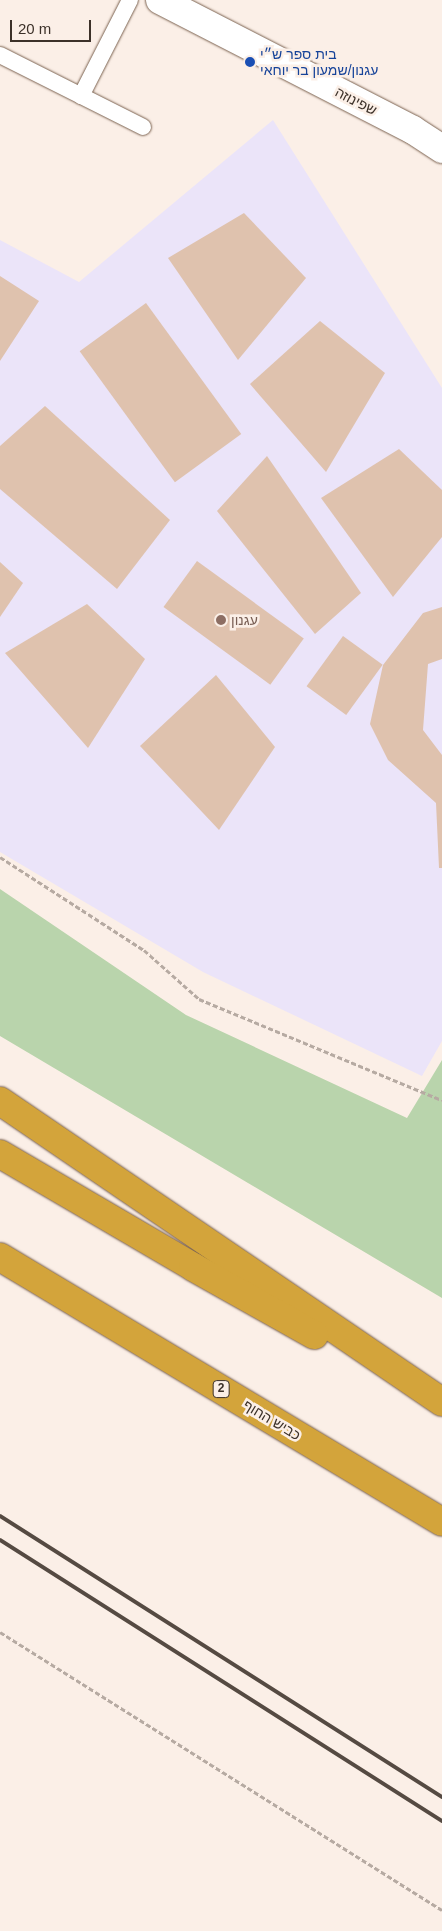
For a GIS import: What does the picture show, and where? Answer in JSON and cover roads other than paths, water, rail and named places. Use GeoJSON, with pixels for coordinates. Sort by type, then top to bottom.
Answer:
{"type":"FeatureCollection","features":[{"type":"Feature","properties":{"kind":"highway"},"geometry":{"type":"LineString","coordinates":[[0,1101],[442,1404]]}},
{"type":"Feature","properties":{"kind":"highway"},"geometry":{"type":"LineString","coordinates":[[0,1154],[202,1272],[442,1404]]}},
{"type":"Feature","properties":{"kind":"highway","name":"כביש החוף"},"geometry":{"type":"LineString","coordinates":[[0,1257],[442,1522]]}},
{"type":"Feature","properties":{"kind":"street","name":"שפינוזה"},"geometry":{"type":"LineString","coordinates":[[160,0],[413,130],[442,149]]}},
{"type":"Feature","properties":{"kind":"lane"},"geometry":{"type":"LineString","coordinates":[[81,96],[130,0]]}},
{"type":"Feature","properties":{"kind":"lane"},"geometry":{"type":"LineString","coordinates":[[0,55],[143,127]]}},
{"type":"Feature","properties":{"kind":"railway"},"geometry":{"type":"LineString","coordinates":[[0,1516],[442,1797]]}},
{"type":"Feature","properties":{"kind":"railway"},"geometry":{"type":"LineString","coordinates":[[0,1540],[442,1821]]}},
{"type":"Feature","properties":{"kind":"place","name":"בית ספר ש״י עגנון/שמעון בר יוחאי"},"geometry":{"type":"Point","coordinates":[250,62]}},
{"type":"Feature","properties":{"kind":"place","name":"עגנון"},"geometry":{"type":"Point","coordinates":[221,620]}}]}
